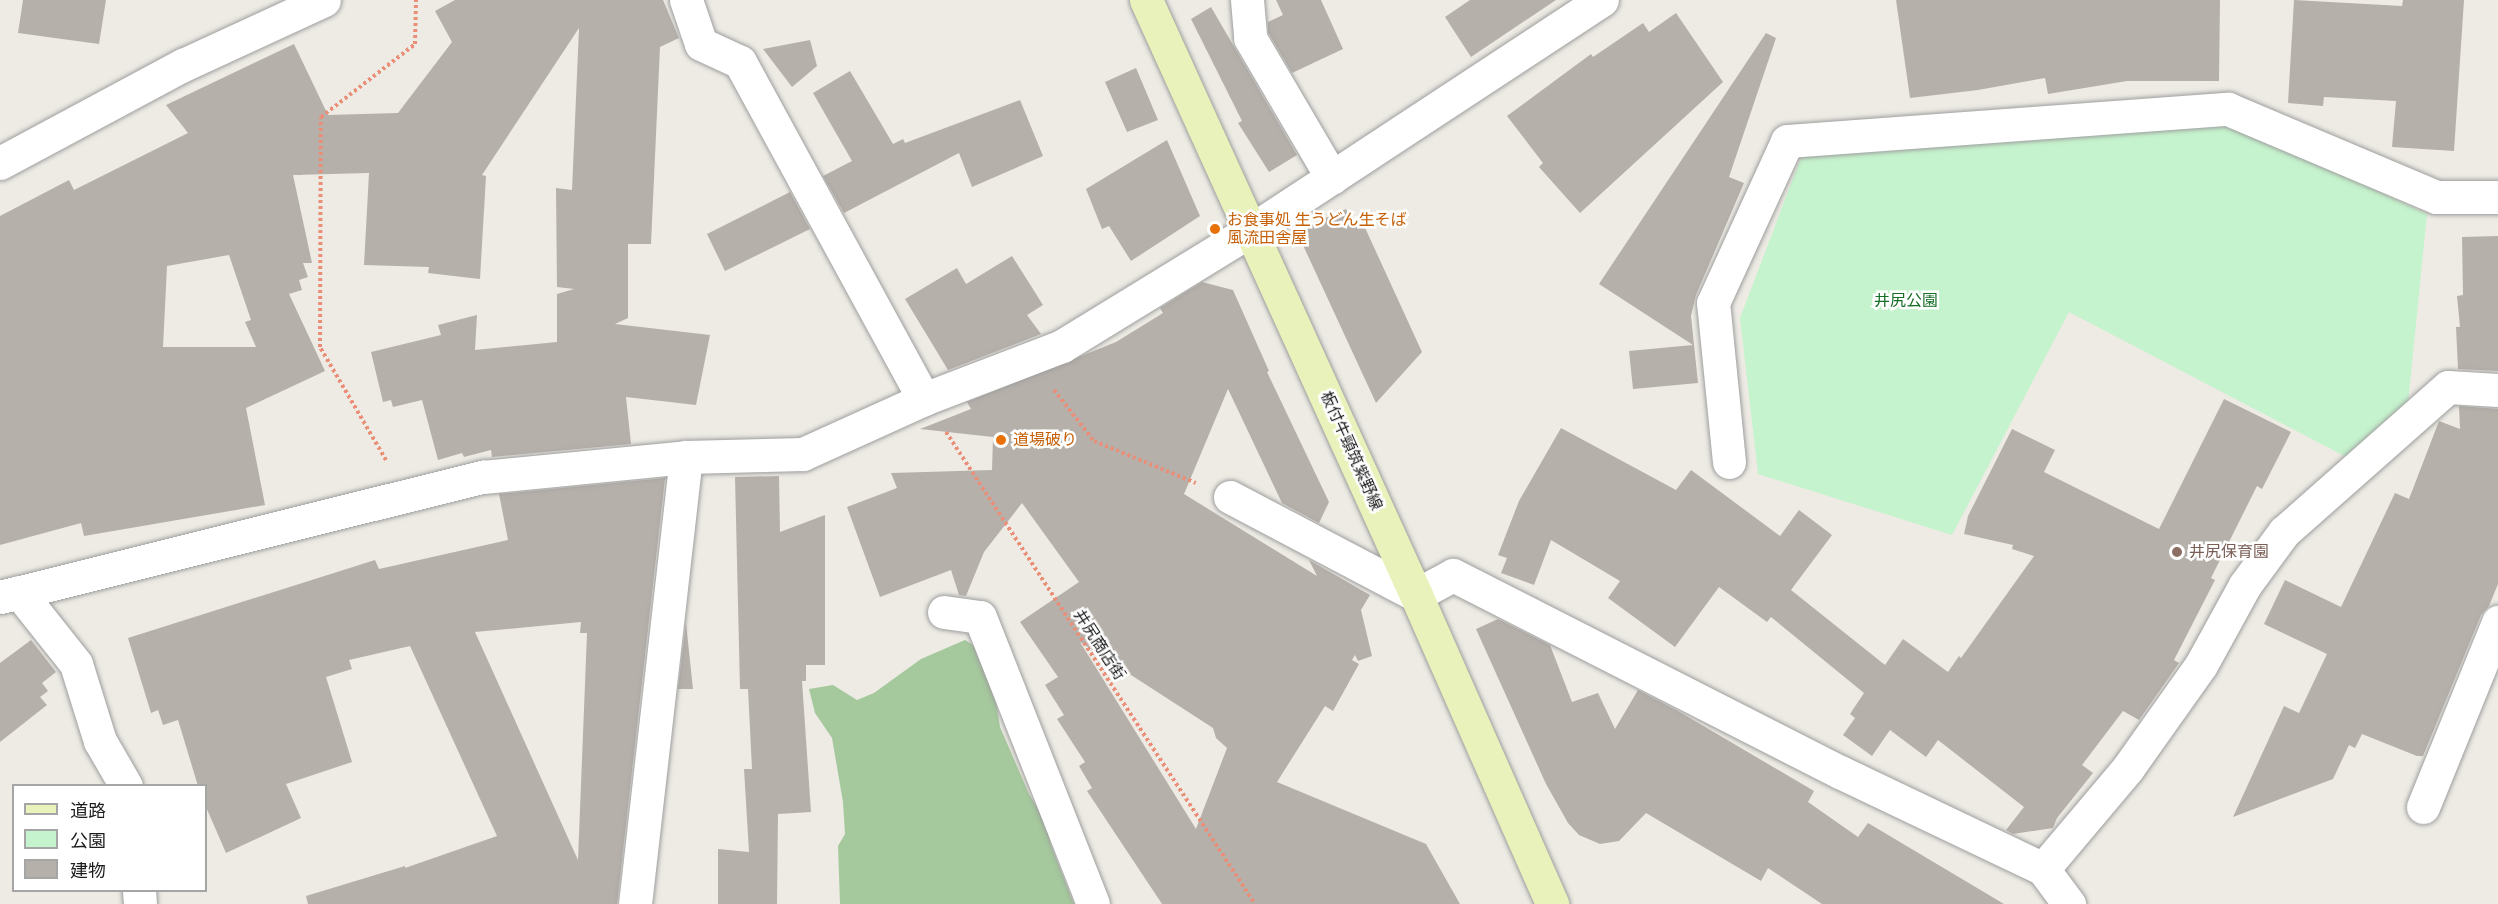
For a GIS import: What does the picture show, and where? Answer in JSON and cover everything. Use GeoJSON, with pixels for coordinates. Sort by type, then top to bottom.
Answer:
{"type":"FeatureCollection","features":[{"type":"Feature","properties":{"kind":"main road","name":"板付牛頸筑紫野線"},"geometry":{"type":"LineString","coordinates":[[1146,0],[1416,594],[1552,904]]}},
{"type":"Feature","properties":{"kind":"street"},"geometry":{"type":"LineString","coordinates":[[0,163],[183,65],[324,0]]}},
{"type":"Feature","properties":{"kind":"street"},"geometry":{"type":"LineString","coordinates":[[686,0],[701,44],[740,62],[924,399]]}},
{"type":"Feature","properties":{"kind":"street"},"geometry":{"type":"LineString","coordinates":[[1247,0],[1250,38],[1332,178]]}},
{"type":"Feature","properties":{"kind":"street"},"geometry":{"type":"LineString","coordinates":[[125,784],[100,741],[76,664],[9,594],[483,477],[686,457],[803,454],[924,399],[1062,346],[1250,231],[1602,0]]}},
{"type":"Feature","properties":{"kind":"street"},"geometry":{"type":"LineString","coordinates":[[1728,462],[1713,303],[1787,141],[2228,109],[2436,197],[2498,197]]}},
{"type":"Feature","properties":{"kind":"street"},"geometry":{"type":"LineString","coordinates":[[2043,868],[2128,768],[2194,675],[2245,585],[2284,532],[2448,387],[2498,390]]}},
{"type":"Feature","properties":{"kind":"street"},"geometry":{"type":"LineString","coordinates":[[635,904],[686,457]]}},
{"type":"Feature","properties":{"kind":"street"},"geometry":{"type":"LineString","coordinates":[[1230,497],[1416,594],[1453,575],[1840,772],[2043,868],[2068,904]]}},
{"type":"Feature","properties":{"kind":"street"},"geometry":{"type":"LineString","coordinates":[[944,612],[980,617],[1093,904]]}},
{"type":"Feature","properties":{"kind":"street"},"geometry":{"type":"LineString","coordinates":[[2423,807],[2498,622]]}},
{"type":"Feature","properties":{"kind":"path"},"geometry":{"type":"LineString","coordinates":[[407,496],[320,347],[321,117],[415,44],[416,0]]}},
{"type":"Feature","properties":{"kind":"path"},"geometry":{"type":"LineString","coordinates":[[1030,358],[1094,441],[1230,497]]}},
{"type":"Feature","properties":{"kind":"path","name":"井尻商店街"},"geometry":{"type":"LineString","coordinates":[[924,399],[1255,904]]}},
{"type":"Feature","properties":{"kind":"green space","name":"井尻公園"},"geometry":{"type":"Polygon","coordinates":[[[2237,125],[2427,214],[2407,413],[2352,460],[2069,312],[1952,535],[1758,474],[1740,318],[1802,155],[2237,125]]]}},
{"type":"Feature","properties":{"kind":"green space"},"geometry":{"type":"Polygon","coordinates":[[[965,640],[983,651],[995,694],[1000,727],[1029,794],[1046,822],[1051,845],[1074,904],[840,904],[838,846],[845,834],[843,802],[832,738],[815,713],[809,689],[833,685],[857,700],[874,693],[921,659],[965,640]]]}},
{"type":"Feature","properties":{"kind":"building"},"geometry":{"type":"Polygon","coordinates":[[[23,0],[106,0],[99,44],[18,33],[23,0]]]}},
{"type":"Feature","properties":{"kind":"building"},"geometry":{"type":"Polygon","coordinates":[[[455,0],[663,0],[679,38],[660,47],[651,244],[628,244],[628,318],[615,324],[710,335],[696,405],[626,397],[631,444],[492,457],[491,450],[464,457],[462,453],[438,460],[422,400],[393,407],[391,400],[383,402],[371,352],[441,335],[438,325],[477,315],[475,350],[557,342],[557,294],[574,289],[557,287],[556,188],[572,190],[579,28],[482,175],[486,176],[480,279],[428,273],[429,267],[364,265],[369,173],[293,175],[312,263],[303,263],[308,277],[299,280],[302,290],[289,294],[325,371],[246,408],[265,505],[84,536],[81,523],[0,545],[0,216],[69,180],[74,190],[188,133],[166,105],[294,44],[328,115],[398,113],[452,42],[435,11],[455,0]],[[229,255],[167,266],[163,347],[256,347],[245,322],[251,320],[229,255]]]}},
{"type":"Feature","properties":{"kind":"building"},"geometry":{"type":"Polygon","coordinates":[[[1276,0],[1321,0],[1343,49],[1292,73],[1268,32],[1268,22],[1283,15],[1276,0]]]}},
{"type":"Feature","properties":{"kind":"building"},"geometry":{"type":"Polygon","coordinates":[[[1470,0],[1556,0],[1471,57],[1445,17],[1470,0]]]}},
{"type":"Feature","properties":{"kind":"building"},"geometry":{"type":"Polygon","coordinates":[[[1896,0],[2220,0],[2219,81],[2127,81],[2048,94],[2045,78],[1978,90],[1910,98],[1896,0]]]}},
{"type":"Feature","properties":{"kind":"building"},"geometry":{"type":"Polygon","coordinates":[[[2294,0],[2402,6],[2403,0],[2464,0],[2454,151],[2392,147],[2396,101],[2324,97],[2323,106],[2288,103],[2294,0]]]}},
{"type":"Feature","properties":{"kind":"building"},"geometry":{"type":"Polygon","coordinates":[[[1211,7],[1297,155],[1269,172],[1238,123],[1242,121],[1191,19],[1211,7]]]}},
{"type":"Feature","properties":{"kind":"building"},"geometry":{"type":"Polygon","coordinates":[[[1676,13],[1723,82],[1580,213],[1539,167],[1543,163],[1507,116],[1591,54],[1593,57],[1643,23],[1649,32],[1676,13]]]}},
{"type":"Feature","properties":{"kind":"building"},"geometry":{"type":"Polygon","coordinates":[[[1766,33],[1776,38],[1729,177],[1744,183],[1696,295],[1691,316],[1698,383],[1633,389],[1629,351],[1693,345],[1599,284],[1766,33]]]}},
{"type":"Feature","properties":{"kind":"building"},"geometry":{"type":"Polygon","coordinates":[[[810,40],[817,66],[792,87],[763,49],[810,40]]]}},
{"type":"Feature","properties":{"kind":"building"},"geometry":{"type":"Polygon","coordinates":[[[1136,68],[1158,120],[1127,132],[1105,82],[1136,68]]]}},
{"type":"Feature","properties":{"kind":"building"},"geometry":{"type":"Polygon","coordinates":[[[850,71],[893,144],[903,139],[905,143],[1020,100],[1043,156],[972,187],[959,153],[844,213],[823,176],[852,161],[813,93],[850,71]]]}},
{"type":"Feature","properties":{"kind":"building"},"geometry":{"type":"Polygon","coordinates":[[[1167,140],[1200,216],[1131,261],[1109,226],[1102,229],[1086,189],[1167,140]]]}},
{"type":"Feature","properties":{"kind":"building"},"geometry":{"type":"Polygon","coordinates":[[[790,192],[810,229],[725,271],[707,234],[790,192]]]}},
{"type":"Feature","properties":{"kind":"building"},"geometry":{"type":"Polygon","coordinates":[[[1346,209],[1352,223],[1361,219],[1422,352],[1376,403],[1302,243],[1307,241],[1301,229],[1346,209]]]}},
{"type":"Feature","properties":{"kind":"building"},"geometry":{"type":"Polygon","coordinates":[[[2498,236],[2498,371],[2458,369],[2456,327],[2460,327],[2457,296],[2463,295],[2462,237],[2498,236]]]}},
{"type":"Feature","properties":{"kind":"building"},"geometry":{"type":"Polygon","coordinates":[[[1012,256],[1043,305],[1027,315],[1041,334],[948,370],[905,299],[957,268],[966,284],[1012,256]]]}},
{"type":"Feature","properties":{"kind":"building"},"geometry":{"type":"Polygon","coordinates":[[[1202,282],[1233,290],[1269,371],[1267,372],[1329,502],[1319,523],[1282,503],[1228,389],[1184,494],[1317,576],[1309,560],[1370,595],[1361,610],[1372,656],[1358,661],[1355,655],[1352,660],[1359,664],[1333,711],[1325,706],[1277,782],[1426,844],[1460,904],[1162,904],[1087,791],[1092,788],[1079,766],[1085,762],[1057,719],[1064,715],[1045,685],[1058,677],[1020,622],[1079,582],[1022,503],[984,552],[966,596],[959,595],[951,570],[880,597],[847,507],[897,488],[891,473],[992,470],[993,437],[920,429],[971,409],[967,402],[1116,342],[1163,313],[1160,308],[1202,282]],[[1080,642],[1196,829],[1227,748],[1216,738],[1213,728],[1080,642]]]}},
{"type":"Feature","properties":{"kind":"building"},"geometry":{"type":"Polygon","coordinates":[[[2224,399],[2291,432],[2262,489],[2257,486],[2211,578],[2215,580],[2174,660],[2179,663],[2139,720],[2123,711],[2082,765],[2093,773],[2057,818],[2053,828],[2013,834],[2006,830],[2024,807],[1938,740],[1926,757],[1890,730],[1872,756],[1843,735],[1855,718],[1850,714],[1864,693],[1771,617],[1767,622],[1719,587],[1675,647],[1608,598],[1620,581],[1551,540],[1534,585],[1501,573],[1507,558],[1498,555],[1519,501],[1561,428],[1676,490],[1691,470],[1780,536],[1799,510],[1832,535],[1791,590],[1885,665],[1903,639],[1948,672],[1959,656],[1961,658],[2034,556],[2012,549],[2013,545],[1964,534],[1968,516],[2012,429],[2055,450],[2044,472],[2159,529],[2224,399]]]}},
{"type":"Feature","properties":{"kind":"building"},"geometry":{"type":"Polygon","coordinates":[[[2459,406],[2498,409],[2498,584],[2489,606],[2481,615],[2423,756],[2417,756],[2362,734],[2355,748],[2349,745],[2333,779],[2233,817],[2284,706],[2299,713],[2327,654],[2264,624],[2285,580],[2341,607],[2395,493],[2409,499],[2439,421],[2460,429],[2459,406]]]}},
{"type":"Feature","properties":{"kind":"building"},"geometry":{"type":"Polygon","coordinates":[[[779,476],[780,532],[825,515],[825,665],[806,665],[806,681],[802,681],[811,812],[778,814],[777,904],[718,904],[718,849],[749,852],[744,769],[752,769],[748,689],[740,689],[735,477],[779,476]]]}},
{"type":"Feature","properties":{"kind":"building"},"geometry":{"type":"Polygon","coordinates":[[[665,478],[617,904],[308,904],[306,896],[405,866],[405,868],[497,836],[410,646],[349,660],[352,669],[326,677],[352,762],[286,784],[301,818],[226,853],[207,809],[207,784],[197,784],[178,720],[163,725],[158,710],[151,713],[128,638],[375,560],[379,569],[508,540],[499,494],[665,478]],[[581,622],[475,632],[578,860],[587,633],[580,633],[581,622]]]}},
{"type":"Feature","properties":{"kind":"building"},"geometry":{"type":"Polygon","coordinates":[[[1498,619],[1550,645],[1572,702],[1598,693],[1615,729],[1638,690],[1814,791],[1808,802],[1858,837],[1868,823],[2004,904],[1822,904],[1768,868],[1761,881],[1646,813],[1619,841],[1600,844],[1579,835],[1568,823],[1546,784],[1476,629],[1498,619]]]}},
{"type":"Feature","properties":{"kind":"building"},"geometry":{"type":"Polygon","coordinates":[[[686,623],[693,689],[678,689],[686,623]]]}},
{"type":"Feature","properties":{"kind":"building"},"geometry":{"type":"Polygon","coordinates":[[[31,640],[56,672],[42,683],[48,691],[40,697],[47,705],[0,742],[0,663],[31,640]]]}},
{"type":"Feature","properties":{"kind":"place","name":"お食事処 生うどん生そば 風流田舎屋"},"geometry":{"type":"Point","coordinates":[1215,229]}},
{"type":"Feature","properties":{"kind":"place","name":"道場破り"},"geometry":{"type":"Point","coordinates":[1001,440]}},
{"type":"Feature","properties":{"kind":"place","name":"井尻保育園"},"geometry":{"type":"Point","coordinates":[2177,552]}}]}
